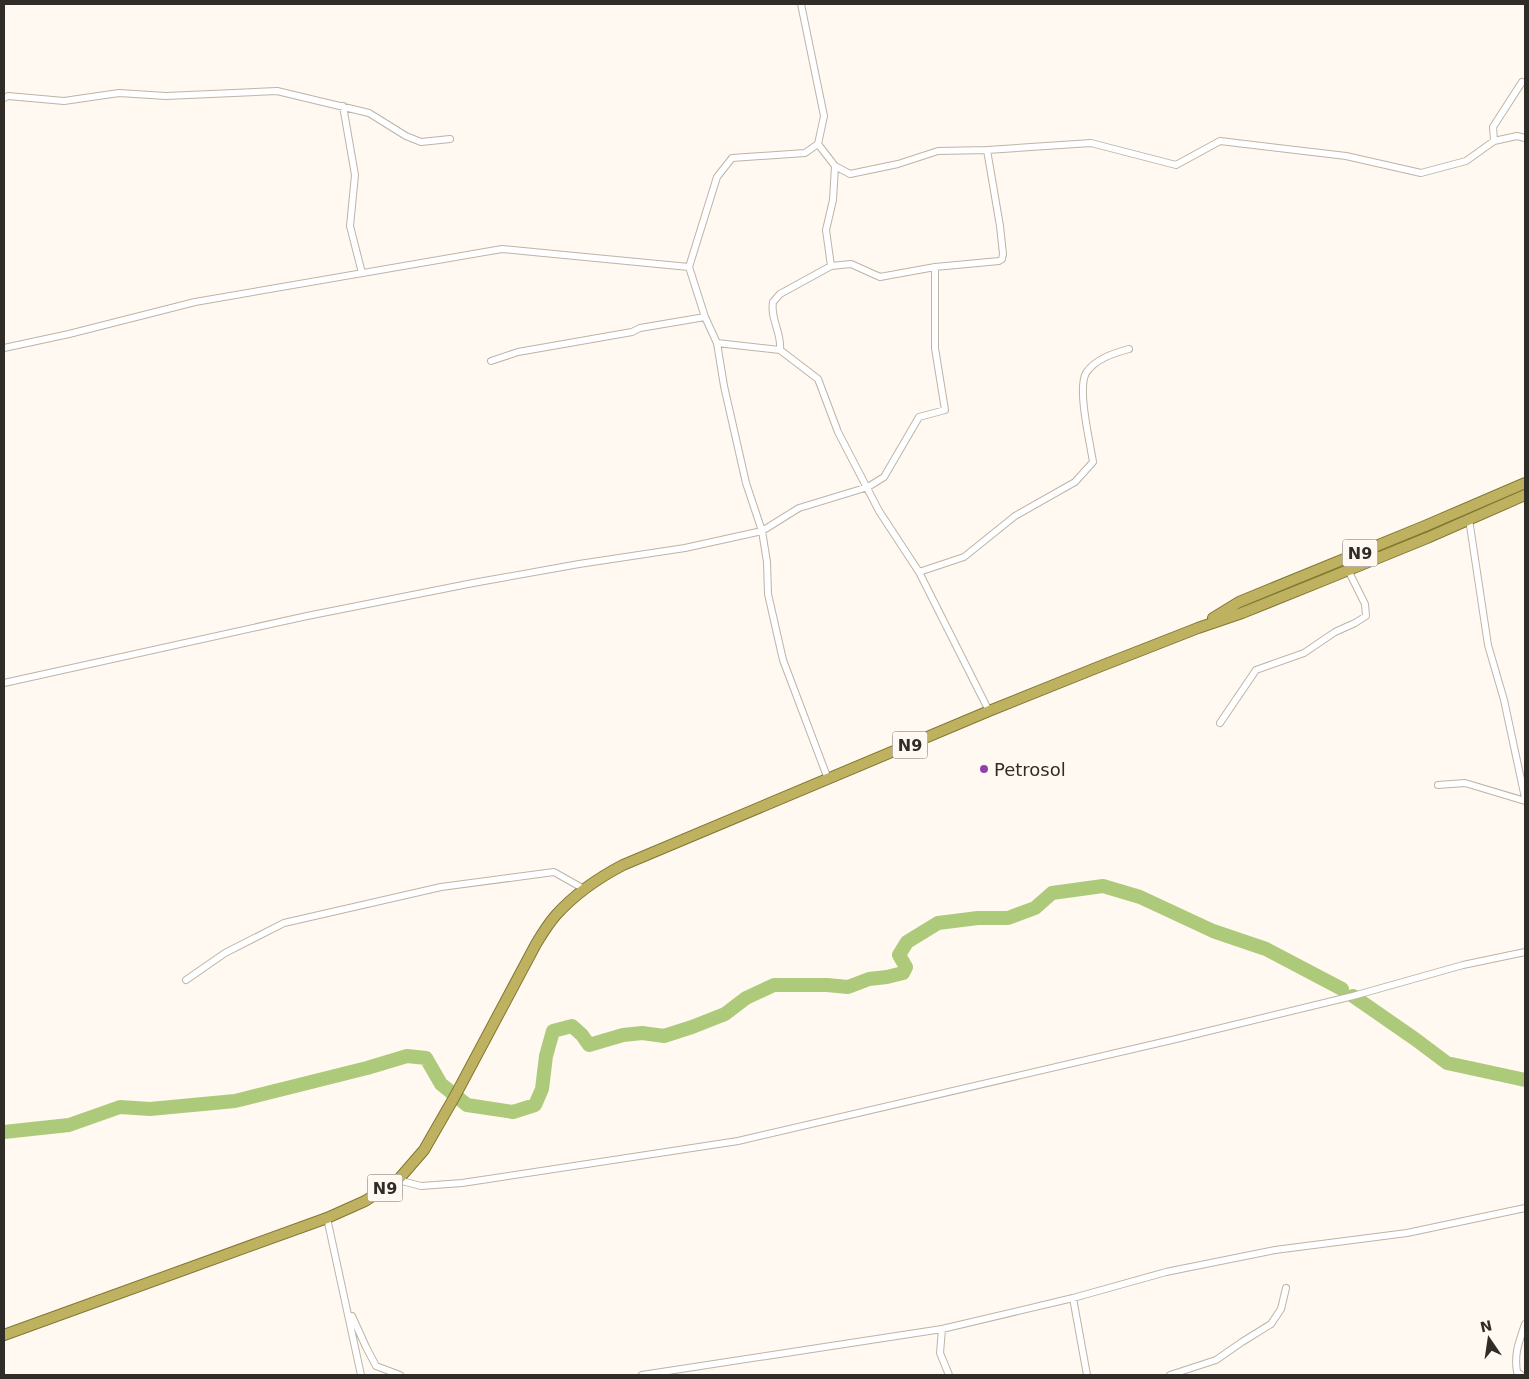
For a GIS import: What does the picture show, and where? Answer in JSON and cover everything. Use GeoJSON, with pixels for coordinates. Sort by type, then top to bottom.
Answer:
{"type":"FeatureCollection","features":[{"type":"Feature","properties":{"kind":"highway","name":"N9"},"geometry":{"type":"LineString","coordinates":[[1198,628],[1239,602],[1416,530],[1525,483]]}},
{"type":"Feature","properties":{"kind":"highway","name":"N9"},"geometry":{"type":"LineString","coordinates":[[4,1335],[327,1218],[365,1201],[398,1180],[424,1150],[441,1121],[536,944],[554,917],[594,881],[624,865],[989,711],[1198,628],[1242,613],[1525,494]]}},
{"type":"Feature","properties":{"kind":"street"},"geometry":{"type":"LineString","coordinates":[[801,4],[824,116],[818,144],[805,153],[732,158],[717,177],[689,267],[705,317],[717,343],[724,386],[746,483],[762,531],[768,562],[768,594],[783,660],[828,779]]}},
{"type":"Feature","properties":{"kind":"street"},"geometry":{"type":"LineString","coordinates":[[1494,141],[1492,127],[1522,82]]}},
{"type":"Feature","properties":{"kind":"street"},"geometry":{"type":"LineString","coordinates":[[4,98],[8,96],[64,101],[119,93],[166,96],[277,92],[369,113],[406,136],[420,142],[450,139]]}},
{"type":"Feature","properties":{"kind":"street"},"geometry":{"type":"LineString","coordinates":[[343,106],[355,175],[350,226],[362,273]]}},
{"type":"Feature","properties":{"kind":"street"},"geometry":{"type":"LineString","coordinates":[[818,144],[835,166],[850,174],[898,164],[938,152],[1091,143],[1176,165],[1220,141],[1346,156],[1420,173],[1466,160],[1494,141],[1517,136],[1525,138]]}},
{"type":"Feature","properties":{"kind":"street"},"geometry":{"type":"LineString","coordinates":[[780,350],[781,341],[773,318],[773,302],[780,294],[831,266],[851,264],[880,277],[935,267],[999,261],[1002,259],[1000,226],[987,150]]}},
{"type":"Feature","properties":{"kind":"street"},"geometry":{"type":"LineString","coordinates":[[831,266],[826,230],[833,200],[835,166]]}},
{"type":"Feature","properties":{"kind":"street"},"geometry":{"type":"LineString","coordinates":[[4,348],[69,334],[195,302],[502,249],[689,267]]}},
{"type":"Feature","properties":{"kind":"street"},"geometry":{"type":"LineString","coordinates":[[4,683],[317,614],[482,581],[685,548],[762,531],[799,508],[868,487],[884,477],[919,417],[945,410],[935,348],[935,267]]}},
{"type":"Feature","properties":{"kind":"street"},"geometry":{"type":"LineString","coordinates":[[491,361],[518,352],[705,317]]}},
{"type":"Feature","properties":{"kind":"street"},"geometry":{"type":"LineString","coordinates":[[717,343],[780,350],[818,378],[838,432],[879,510],[919,572],[989,711]]}},
{"type":"Feature","properties":{"kind":"street"},"geometry":{"type":"LineString","coordinates":[[919,572],[964,558],[1015,516],[1075,482],[1093,462],[1082,392],[1086,374],[1096,363],[1114,353],[1130,349]]}},
{"type":"Feature","properties":{"kind":"street"},"geometry":{"type":"LineString","coordinates":[[1438,785],[1464,783],[1525,800],[1504,700],[1488,646],[1469,519]]}},
{"type":"Feature","properties":{"kind":"street"},"geometry":{"type":"LineString","coordinates":[[1220,722],[1256,670],[1304,653],[1336,632],[1366,616],[1365,604],[1348,570]]}},
{"type":"Feature","properties":{"kind":"street"},"geometry":{"type":"LineString","coordinates":[[186,980],[225,953],[284,924],[432,889],[554,872],[584,889]]}},
{"type":"Feature","properties":{"kind":"street"},"geometry":{"type":"LineString","coordinates":[[398,1180],[421,1186],[462,1183],[738,1141],[1176,1040],[1353,996],[1463,965],[1525,952]]}},
{"type":"Feature","properties":{"kind":"street"},"geometry":{"type":"LineString","coordinates":[[642,1375],[942,1329],[1073,1298],[1166,1272],[1274,1250],[1407,1233],[1525,1208]]}},
{"type":"Feature","properties":{"kind":"street"},"geometry":{"type":"LineString","coordinates":[[327,1218],[347,1303],[361,1375]]}},
{"type":"Feature","properties":{"kind":"street"},"geometry":{"type":"LineString","coordinates":[[1170,1375],[1216,1360],[1271,1324],[1281,1309],[1286,1288]]}},
{"type":"Feature","properties":{"kind":"street"},"geometry":{"type":"LineString","coordinates":[[1073,1298],[1087,1375]]}},
{"type":"Feature","properties":{"kind":"street"},"geometry":{"type":"LineString","coordinates":[[347,1303],[376,1366],[400,1375]]}},
{"type":"Feature","properties":{"kind":"street"},"geometry":{"type":"LineString","coordinates":[[1521,1375],[1517,1372],[1516,1349],[1525,1324]]}},
{"type":"Feature","properties":{"kind":"street"},"geometry":{"type":"LineString","coordinates":[[942,1329],[940,1353],[949,1375]]}},
{"type":"Feature","properties":{"kind":"waterway"},"geometry":{"type":"LineString","coordinates":[[4,1132],[69,1125],[120,1107],[150,1109],[235,1101],[407,1056],[426,1058],[441,1084],[467,1105],[513,1112],[535,1105],[542,1089],[546,1056],[553,1031],[572,1026],[589,1045],[623,1035],[642,1033],[664,1036],[725,1014],[746,998],[774,985],[848,987],[869,979],[903,973],[906,967],[899,955],[907,942],[938,923],[978,918],[1008,918],[1035,908],[1052,893],[1103,886],[1140,897],[1213,931],[1266,949],[1342,989]]}},
{"type":"Feature","properties":{"kind":"waterway"},"geometry":{"type":"LineString","coordinates":[[1353,996],[1447,1063],[1525,1080]]}},
{"type":"Feature","properties":{"kind":"place","name":"Petrosol"},"geometry":{"type":"Point","coordinates":[984,769]}}]}
